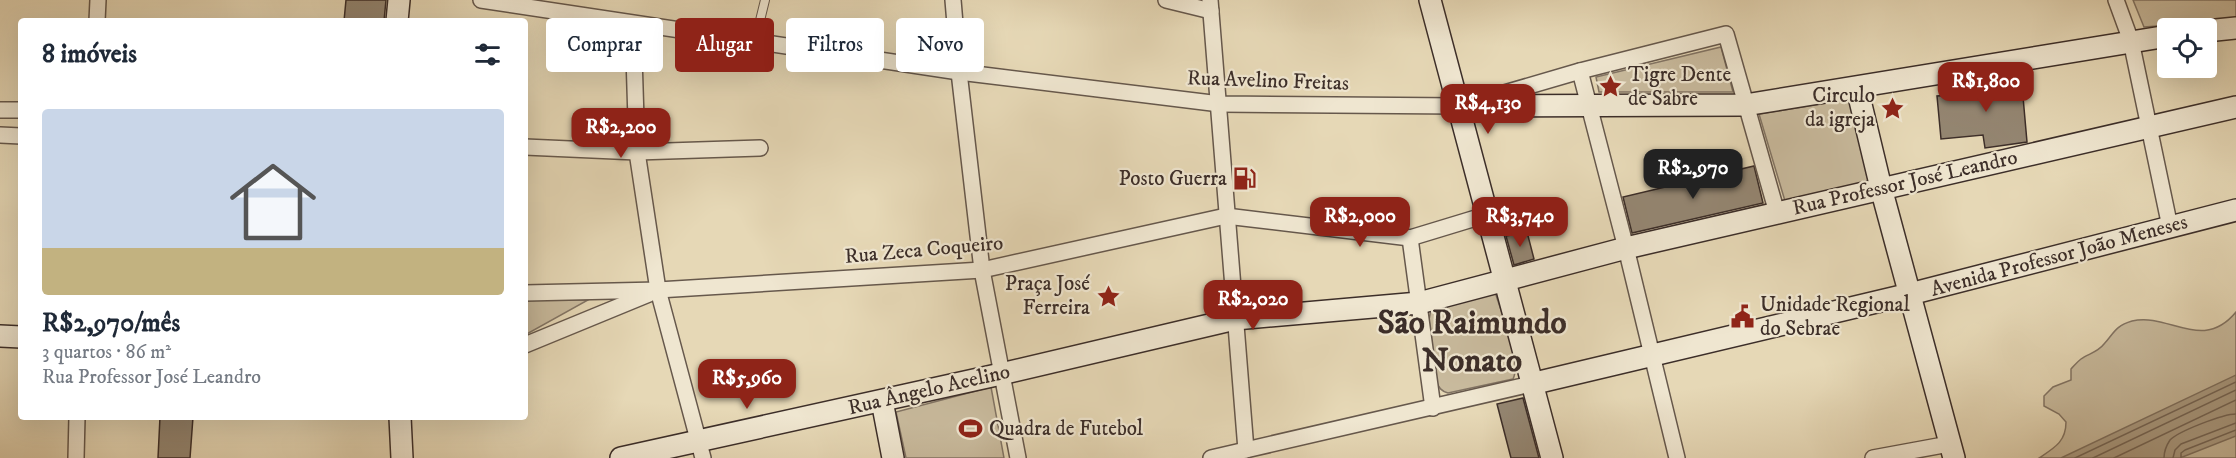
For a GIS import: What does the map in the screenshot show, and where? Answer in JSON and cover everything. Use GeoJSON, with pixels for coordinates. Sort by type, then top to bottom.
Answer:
{"type":"FeatureCollection","features":[{"type":"Feature","properties":{"kind":"main road"},"geometry":{"type":"LineString","coordinates":[[397,18],[399,0]]}},
{"type":"Feature","properties":{"kind":"main road"},"geometry":{"type":"LineString","coordinates":[[1430,0],[1489,214],[1504,281],[1552,458]]}},
{"type":"Feature","properties":{"kind":"main road"},"geometry":{"type":"LineString","coordinates":[[2217,30],[2236,27]]}},
{"type":"Feature","properties":{"kind":"main road"},"geometry":{"type":"LineString","coordinates":[[1460,106],[1745,105],[2157,37]]}},
{"type":"Feature","properties":{"kind":"main road"},"geometry":{"type":"LineString","coordinates":[[1857,88],[1881,188],[1952,451]]}},
{"type":"Feature","properties":{"kind":"main road","name":"Rua Professor José Leandro"},"geometry":{"type":"LineString","coordinates":[[1419,303],[1626,248],[2236,107]]}},
{"type":"Feature","properties":{"kind":"main road","name":"Avenida Professor João Meneses"},"geometry":{"type":"LineString","coordinates":[[1531,384],[1910,294],[2236,210]]}},
{"type":"Feature","properties":{"kind":"main road","name":"Rua Ângelo Acelino"},"geometry":{"type":"LineString","coordinates":[[621,458],[701,449],[882,401],[1235,319],[1419,303]]}},
{"type":"Feature","properties":{"kind":"main road"},"geometry":{"type":"LineString","coordinates":[[0,336],[18,337]]}},
{"type":"Feature","properties":{"kind":"main road"},"geometry":{"type":"LineString","coordinates":[[882,401],[893,458]]}},
{"type":"Feature","properties":{"kind":"main road"},"geometry":{"type":"LineString","coordinates":[[400,420],[402,458]]}},
{"type":"Feature","properties":{"kind":"street"},"geometry":{"type":"LineString","coordinates":[[97,18],[98,0]]}},
{"type":"Feature","properties":{"kind":"street","name":"Rua Avelino Freitas"},"geometry":{"type":"LineString","coordinates":[[481,0],[595,18]]}},
{"type":"Feature","properties":{"kind":"street"},"geometry":{"type":"LineString","coordinates":[[953,0],[954,18]]}},
{"type":"Feature","properties":{"kind":"street"},"geometry":{"type":"LineString","coordinates":[[1166,0],[1211,5],[1246,450]]}},
{"type":"Feature","properties":{"kind":"street"},"geometry":{"type":"LineString","coordinates":[[2116,0],[2131,41],[2170,227]]}},
{"type":"Feature","properties":{"kind":"street","name":"Rua Avelino Freitas"},"geometry":{"type":"LineString","coordinates":[[959,72],[1220,104],[1460,106],[1580,71],[1726,34],[1745,105]]}},
{"type":"Feature","properties":{"kind":"street","name":"Rua Avelino Freitas"},"geometry":{"type":"LineString","coordinates":[[774,44],[896,62]]}},
{"type":"Feature","properties":{"kind":"street"},"geometry":{"type":"LineString","coordinates":[[1580,71],[1677,458]]}},
{"type":"Feature","properties":{"kind":"street"},"geometry":{"type":"LineString","coordinates":[[634,72],[637,152],[658,290],[701,449]]}},
{"type":"Feature","properties":{"kind":"street"},"geometry":{"type":"LineString","coordinates":[[959,72],[981,270],[1018,458]]}},
{"type":"Feature","properties":{"kind":"street"},"geometry":{"type":"LineString","coordinates":[[1745,105],[1777,213]]}},
{"type":"Feature","properties":{"kind":"street"},"geometry":{"type":"LineString","coordinates":[[0,110],[18,110]]}},
{"type":"Feature","properties":{"kind":"street"},"geometry":{"type":"LineString","coordinates":[[0,135],[18,136]]}},
{"type":"Feature","properties":{"kind":"street"},"geometry":{"type":"LineString","coordinates":[[528,147],[637,152],[760,148]]}},
{"type":"Feature","properties":{"kind":"street"},"geometry":{"type":"LineString","coordinates":[[1433,408],[1410,238],[1489,214]]}},
{"type":"Feature","properties":{"kind":"street","name":"Rua Zeca Coqueiro"},"geometry":{"type":"LineString","coordinates":[[528,293],[658,290],[981,270],[1226,216],[1410,238]]}},
{"type":"Feature","properties":{"kind":"street"},"geometry":{"type":"LineString","coordinates":[[528,344],[658,290]]}},
{"type":"Feature","properties":{"kind":"street"},"geometry":{"type":"LineString","coordinates":[[1211,458],[1531,384]]}},
{"type":"Feature","properties":{"kind":"street"},"geometry":{"type":"LineString","coordinates":[[76,458],[77,420]]}},
{"type":"Feature","properties":{"kind":"street"},"geometry":{"type":"LineString","coordinates":[[1873,458],[1952,451]]}},
{"type":"Feature","properties":{"kind":"lane"},"geometry":{"type":"LineString","coordinates":[[761,18],[765,0]]}},
{"type":"Feature","properties":{"kind":"shaded area"},"geometry":{"type":"Polygon","coordinates":[[[2133,0],[2236,0],[2236,20],[2217,21],[2217,18],[2157,18],[2157,26],[2144,27],[2133,0]]]}},
{"type":"Feature","properties":{"kind":"shaded area"},"geometry":{"type":"Polygon","coordinates":[[[1721,47],[1733,92],[1599,92],[1596,77],[1721,47]]]}},
{"type":"Feature","properties":{"kind":"shaded area"},"geometry":{"type":"Polygon","coordinates":[[[1850,99],[1869,181],[1785,201],[1759,114],[1850,99]]]}},
{"type":"Feature","properties":{"kind":"shaded area"},"geometry":{"type":"Polygon","coordinates":[[[1494,293],[1513,350],[1515,371],[1513,379],[1448,393],[1439,387],[1436,381],[1429,320],[1431,309],[1494,293]]]}},
{"type":"Feature","properties":{"kind":"shaded area"},"geometry":{"type":"Polygon","coordinates":[[[528,299],[588,300],[528,333],[528,299]]]}},
{"type":"Feature","properties":{"kind":"shaded area"},"geometry":{"type":"Polygon","coordinates":[[[2236,312],[2236,458],[2039,458],[2061,440],[2066,422],[2059,414],[2044,406],[2044,396],[2053,387],[2071,380],[2071,369],[2081,359],[2102,347],[2118,328],[2132,321],[2146,320],[2198,330],[2211,329],[2223,324],[2236,312]]]}},
{"type":"Feature","properties":{"kind":"shaded area"},"geometry":{"type":"Polygon","coordinates":[[[991,387],[1004,458],[906,458],[896,412],[991,387]]]}},
{"type":"Feature","properties":{"kind":"water"},"geometry":{"type":"Polygon","coordinates":[[[2236,375],[2236,436],[2180,458],[2061,458],[2236,375]]]}},
{"type":"Feature","properties":{"kind":"building"},"geometry":{"type":"Polygon","coordinates":[[[346,0],[386,0],[384,18],[344,18],[346,0]]]}},
{"type":"Feature","properties":{"kind":"building"},"geometry":{"type":"Polygon","coordinates":[[[2021,74],[2027,142],[1985,148],[1983,135],[1941,139],[1937,96],[1979,93],[1977,80],[2021,74]]]}},
{"type":"Feature","properties":{"kind":"building"},"geometry":{"type":"Polygon","coordinates":[[[1754,166],[1763,203],[1632,233],[1623,197],[1754,166]]]}},
{"type":"Feature","properties":{"kind":"building"},"geometry":{"type":"Polygon","coordinates":[[[1527,232],[1534,259],[1514,265],[1506,236],[1527,232]]]}},
{"type":"Feature","properties":{"kind":"building"},"geometry":{"type":"Polygon","coordinates":[[[1523,398],[1539,458],[1511,458],[1497,404],[1523,398]]]}},
{"type":"Feature","properties":{"kind":"building"},"geometry":{"type":"Polygon","coordinates":[[[160,420],[193,420],[190,458],[158,458],[160,420]]]}},
{"type":"Feature","properties":{"kind":"place","name":"Tigre Dente de Sabre"},"geometry":{"type":"Point","coordinates":[1610,87]}},
{"type":"Feature","properties":{"kind":"place","name":"Circulo da igreja"},"geometry":{"type":"Point","coordinates":[1893,108]}},
{"type":"Feature","properties":{"kind":"place","name":"Posto Guerra"},"geometry":{"type":"Point","coordinates":[1245,179]}},
{"type":"Feature","properties":{"kind":"place","name":"Praça José Ferreira"},"geometry":{"type":"Point","coordinates":[1108,296]}},
{"type":"Feature","properties":{"kind":"place","name":"Unidade Regional do Sebrae"},"geometry":{"type":"Point","coordinates":[1742,317]}},
{"type":"Feature","properties":{"kind":"place","name":"Quadra de Futebol"},"geometry":{"type":"Point","coordinates":[971,429]}},
{"type":"Feature","properties":{"kind":"district","name":"São Raimundo Nonato"},"geometry":{"type":"Point","coordinates":[1472,342]}}]}
